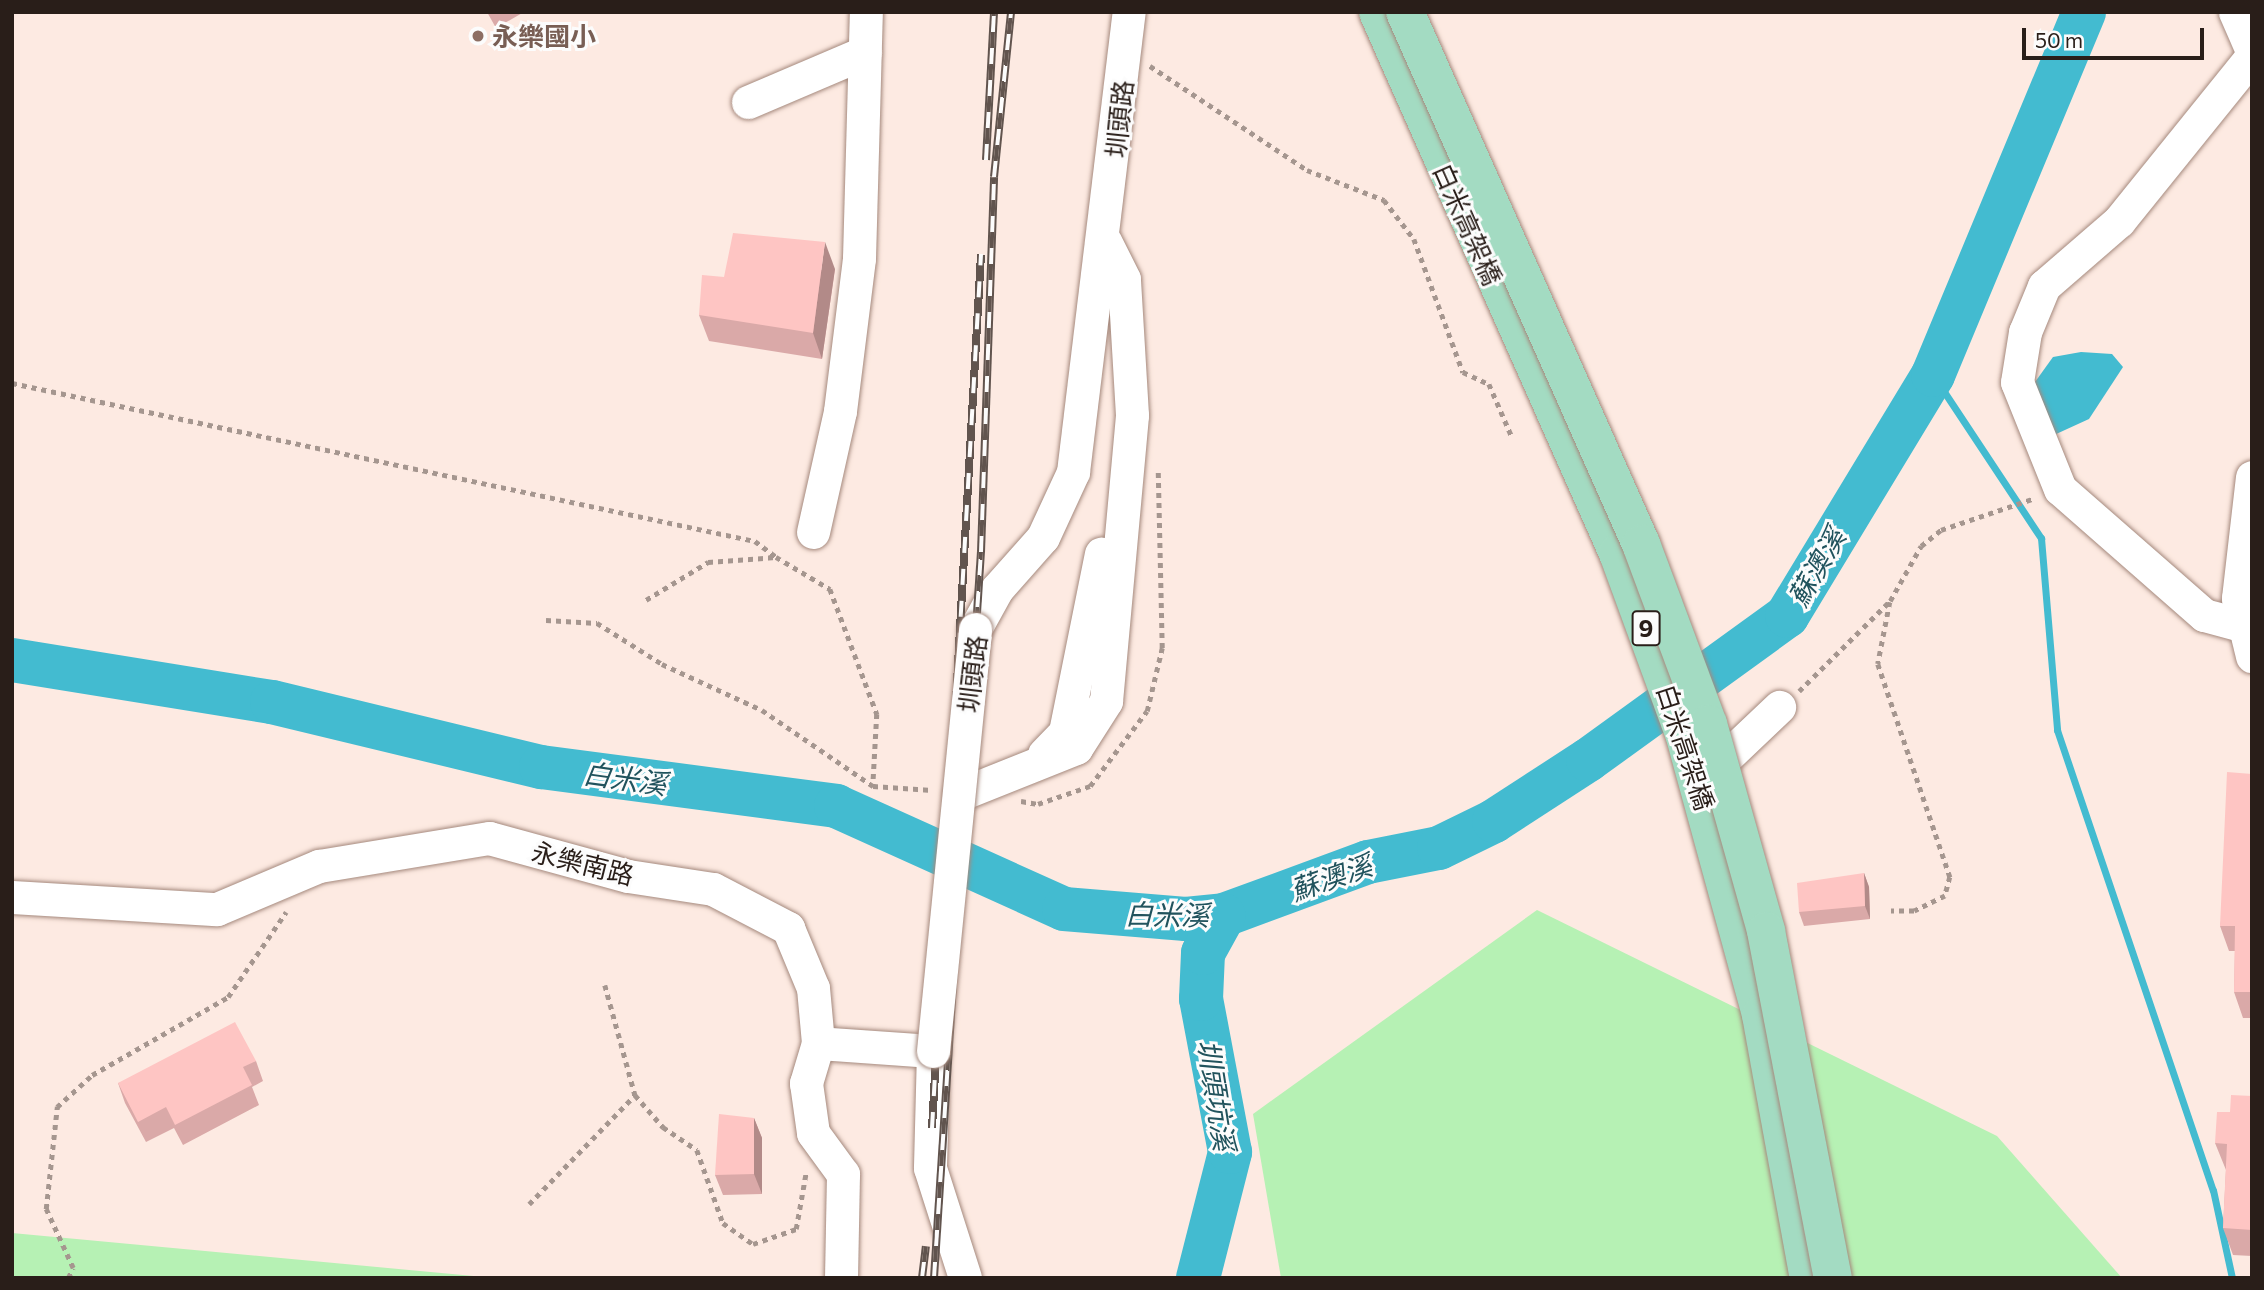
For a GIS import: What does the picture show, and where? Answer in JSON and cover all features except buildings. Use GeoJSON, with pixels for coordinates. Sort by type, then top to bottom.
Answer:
{"type":"FeatureCollection","features":[{"type":"Feature","properties":{"kind":"main road","name":"白米高架橋"},"geometry":{"type":"LineString","coordinates":[[1378,12],[1618,553],[1707,768],[1761,1015],[1809,1278]]}},
{"type":"Feature","properties":{"kind":"main road","name":"白米高架橋"},"geometry":{"type":"LineString","coordinates":[[1405,12],[1641,544],[1707,768],[1778,984],[1833,1278]]}},
{"type":"Feature","properties":{"kind":"street"},"geometry":{"type":"LineString","coordinates":[[813,532],[840,411],[859,258],[866,12]]}},
{"type":"Feature","properties":{"kind":"street","name":"圳頭路"},"geometry":{"type":"LineString","coordinates":[[965,1278],[930,1168],[933,1051],[975,629],[997,589],[1043,537],[1073,472],[1105,241],[1129,12]]}},
{"type":"Feature","properties":{"kind":"street"},"geometry":{"type":"LineString","coordinates":[[2235,12],[2252,53],[2119,221],[2044,286],[2025,332],[2017,382],[2060,488],[2204,615],[2248,640]]}},
{"type":"Feature","properties":{"kind":"street"},"geometry":{"type":"LineString","coordinates":[[748,102],[865,52]]}},
{"type":"Feature","properties":{"kind":"street"},"geometry":{"type":"LineString","coordinates":[[961,794],[1031,767],[1065,732],[1132,415],[1124,279],[1105,241]]}},
{"type":"Feature","properties":{"kind":"street"},"geometry":{"type":"LineString","coordinates":[[2248,640],[2238,598],[2252,477]]}},
{"type":"Feature","properties":{"kind":"street"},"geometry":{"type":"LineString","coordinates":[[1707,768],[1779,707]]}},
{"type":"Feature","properties":{"kind":"street","name":"永樂南路"},"geometry":{"type":"LineString","coordinates":[[12,897],[218,909],[318,866],[489,838],[628,876],[713,889],[789,928],[813,988],[818,1043],[806,1083],[813,1133],[843,1174],[841,1278]]}},
{"type":"Feature","properties":{"kind":"street"},"geometry":{"type":"LineString","coordinates":[[818,1043],[933,1051]]}},
{"type":"Feature","properties":{"kind":"path"},"geometry":{"type":"LineString","coordinates":[[1126,50],[1307,170],[1384,200],[1414,239],[1463,372],[1489,384],[1512,437]]}},
{"type":"Feature","properties":{"kind":"path"},"geometry":{"type":"LineString","coordinates":[[12,383],[755,541],[776,557],[830,589],[877,715],[873,786]]}},
{"type":"Feature","properties":{"kind":"path"},"geometry":{"type":"LineString","coordinates":[[1779,707],[1836,661],[1890,601],[1921,546],[1941,530],[2033,499]]}},
{"type":"Feature","properties":{"kind":"path"},"geometry":{"type":"LineString","coordinates":[[646,600],[708,562],[776,557]]}},
{"type":"Feature","properties":{"kind":"path"},"geometry":{"type":"LineString","coordinates":[[1890,601],[1878,664],[1950,877],[1945,896],[1914,911],[1891,911]]}},
{"type":"Feature","properties":{"kind":"path"},"geometry":{"type":"LineString","coordinates":[[68,1278],[73,1268],[46,1209],[57,1107],[92,1075],[228,998],[290,909]]}},
{"type":"Feature","properties":{"kind":"path"},"geometry":{"type":"LineString","coordinates":[[605,985],[635,1095],[663,1127],[697,1150],[723,1223],[753,1244],[796,1229],[813,1133]]}},
{"type":"Feature","properties":{"kind":"path"},"geometry":{"type":"LineString","coordinates":[[529,1204],[635,1095]]}},
{"type":"Feature","properties":{"kind":"green space"},"geometry":{"type":"Polygon","coordinates":[[[1537,910],[1997,1136],[2122,1278],[1281,1278],[1253,1114],[1537,910]]]}},
{"type":"Feature","properties":{"kind":"green space"},"geometry":{"type":"Polygon","coordinates":[[[12,1233],[495,1278],[12,1278],[12,1233]]]}},
{"type":"Feature","properties":{"kind":"water"},"geometry":{"type":"Polygon","coordinates":[[[2081,352],[2112,354],[2123,367],[2089,419],[2054,435],[2035,382],[2053,357],[2081,352]]]}},
{"type":"Feature","properties":{"kind":"waterway","name":"蘇澳溪"},"geometry":{"type":"LineString","coordinates":[[12,660],[272,702],[541,767],[836,806],[1064,909],[1186,919],[1224,915],[1368,862],[1439,848],[1494,821],[1588,760],[1787,616],[1933,375],[2084,12]]}},
{"type":"Feature","properties":{"kind":"waterway"},"geometry":{"type":"LineString","coordinates":[[1933,375],[2041,538],[2057,730],[2213,1190],[2232,1278]]}},
{"type":"Feature","properties":{"kind":"waterway","name":"圳頭坑溪"},"geometry":{"type":"LineString","coordinates":[[1198,1278],[1230,1152],[1201,999],[1203,953],[1224,915]]}},
{"type":"Feature","properties":{"kind":"railway"},"geometry":{"type":"LineString","coordinates":[[986,160],[994,12]]}},
{"type":"Feature","properties":{"kind":"railway"},"geometry":{"type":"LineString","coordinates":[[934,1278],[981,552],[994,177],[1011,12]]}},
{"type":"Feature","properties":{"kind":"railway"},"geometry":{"type":"LineString","coordinates":[[932,1128],[981,254]]}},
{"type":"Feature","properties":{"kind":"railway"},"geometry":{"type":"LineString","coordinates":[[922,1278],[926,1246]]}},
{"type":"Feature","properties":{"kind":"place","name":"永樂國小"},"geometry":{"type":"Point","coordinates":[478,36]}},
{"type":"Feature","properties":{"kind":"water label","name":"白米溪"},"geometry":{"type":"Point","coordinates":[625,778]}},
{"type":"Feature","properties":{"kind":"water label","name":"白米溪"},"geometry":{"type":"Point","coordinates":[1167,914]}}]}
